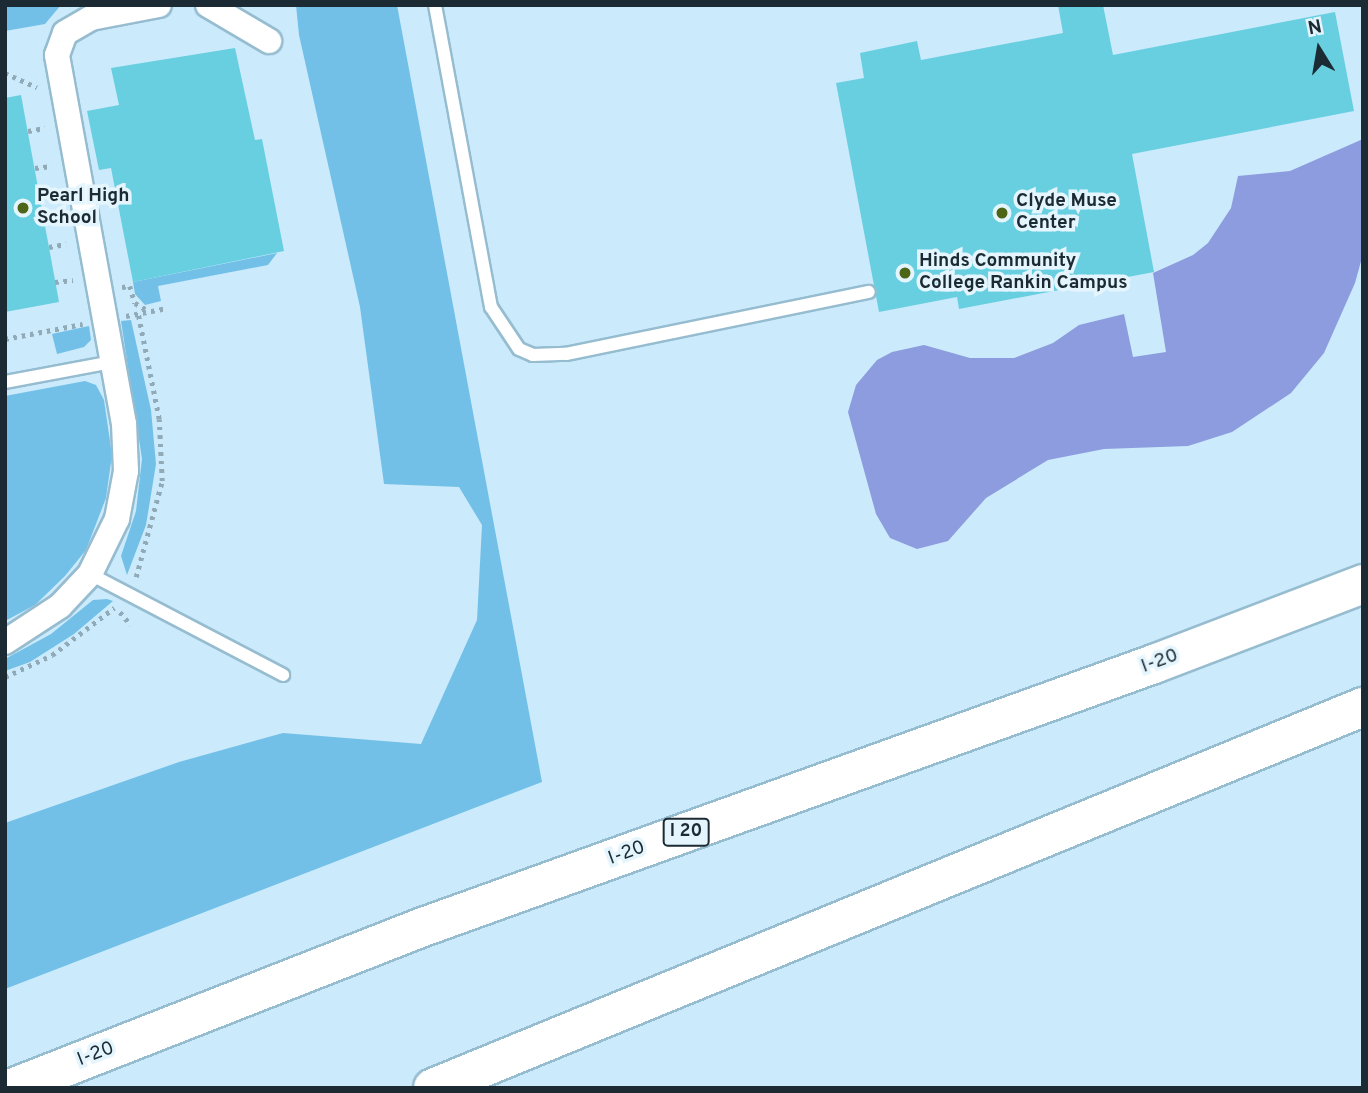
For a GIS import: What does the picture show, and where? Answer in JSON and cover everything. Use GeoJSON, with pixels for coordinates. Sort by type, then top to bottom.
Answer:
{"type":"FeatureCollection","features":[{"type":"Feature","properties":{"kind":"highway","name":"I-20"},"geometry":{"type":"LineString","coordinates":[[12,1088],[423,927],[1154,664],[1363,584]]}},
{"type":"Feature","properties":{"kind":"highway"},"geometry":{"type":"LineString","coordinates":[[433,1088],[1363,707]]}},
{"type":"Feature","properties":{"kind":"street"},"geometry":{"type":"LineString","coordinates":[[5,642],[44,618],[90,574],[117,519],[126,471],[124,424],[57,55],[65,33],[91,18],[159,5]]}},
{"type":"Feature","properties":{"kind":"street"},"geometry":{"type":"LineString","coordinates":[[208,5],[269,41]]}},
{"type":"Feature","properties":{"kind":"lane"},"geometry":{"type":"LineString","coordinates":[[435,5],[491,307],[519,349],[533,355],[566,354],[869,292]]}},
{"type":"Feature","properties":{"kind":"lane"},"geometry":{"type":"LineString","coordinates":[[5,382],[113,362]]}},
{"type":"Feature","properties":{"kind":"lane"},"geometry":{"type":"LineString","coordinates":[[90,574],[283,675]]}},
{"type":"Feature","properties":{"kind":"path"},"geometry":{"type":"LineString","coordinates":[[28,131],[45,128]]}},
{"type":"Feature","properties":{"kind":"path"},"geometry":{"type":"LineString","coordinates":[[35,168],[52,166]]}},
{"type":"Feature","properties":{"kind":"path"},"geometry":{"type":"LineString","coordinates":[[49,247],[67,243]]}},
{"type":"Feature","properties":{"kind":"path"},"geometry":{"type":"LineString","coordinates":[[55,282],[74,279]]}},
{"type":"Feature","properties":{"kind":"path"},"geometry":{"type":"LineString","coordinates":[[118,288],[130,286],[135,303],[151,311]]}},
{"type":"Feature","properties":{"kind":"path"},"geometry":{"type":"LineString","coordinates":[[5,339],[163,309]]}},
{"type":"Feature","properties":{"kind":"path"},"geometry":{"type":"LineString","coordinates":[[5,677],[52,655],[116,607],[131,625]]}},
{"type":"Feature","properties":{"kind":"shaded area"},"geometry":{"type":"Polygon","coordinates":[[[5,5],[61,5],[45,24],[5,31],[5,5]]]}},
{"type":"Feature","properties":{"kind":"shaded area"},"geometry":{"type":"Polygon","coordinates":[[[296,5],[397,5],[542,782],[5,989],[5,823],[179,762],[283,733],[421,744],[477,620],[482,525],[459,487],[384,484],[360,307],[299,35],[296,5]]]}},
{"type":"Feature","properties":{"kind":"shaded area"},"geometry":{"type":"Polygon","coordinates":[[[1363,139],[1363,254],[1355,283],[1324,353],[1291,393],[1232,432],[1188,446],[1104,449],[1048,460],[986,498],[948,541],[917,549],[890,538],[876,514],[848,412],[856,385],[877,360],[892,352],[924,345],[970,358],[1014,358],[1053,343],[1079,325],[1124,314],[1133,357],[1166,352],[1153,273],[1193,255],[1208,243],[1231,208],[1238,176],[1290,171],[1363,139]]]}},
{"type":"Feature","properties":{"kind":"shaded area"},"geometry":{"type":"Polygon","coordinates":[[[277,253],[268,265],[158,286],[161,301],[145,305],[135,294],[133,282],[277,253]]]}},
{"type":"Feature","properties":{"kind":"shaded area"},"geometry":{"type":"Polygon","coordinates":[[[131,320],[151,410],[156,464],[146,525],[127,575],[121,556],[136,511],[142,459],[121,321],[131,320]]]}},
{"type":"Feature","properties":{"kind":"shaded area"},"geometry":{"type":"Polygon","coordinates":[[[89,326],[91,340],[84,347],[57,354],[52,334],[89,326]]]}},
{"type":"Feature","properties":{"kind":"shaded area"},"geometry":{"type":"Polygon","coordinates":[[[85,381],[96,385],[104,400],[112,455],[106,498],[86,550],[65,576],[35,605],[5,621],[5,396],[85,381]]]}},
{"type":"Feature","properties":{"kind":"shaded area"},"geometry":{"type":"Polygon","coordinates":[[[93,600],[113,601],[74,634],[30,662],[5,671],[5,659],[51,634],[93,600]]]}},
{"type":"Feature","properties":{"kind":"building","name":"Clyde Muse Center"},"geometry":{"type":"Polygon","coordinates":[[[1058,5],[1103,5],[1113,55],[1335,12],[1354,111],[1132,154],[1154,272],[959,309],[957,297],[879,312],[836,83],[864,78],[860,53],[917,41],[921,60],[1063,33],[1058,5]]]}},
{"type":"Feature","properties":{"kind":"building"},"geometry":{"type":"Polygon","coordinates":[[[235,48],[255,140],[262,139],[284,251],[133,282],[111,168],[99,170],[87,111],[119,105],[111,68],[235,48]]]}},
{"type":"Feature","properties":{"kind":"building","name":"Pearl High School"},"geometry":{"type":"Polygon","coordinates":[[[21,95],[59,302],[5,312],[5,98],[21,95]]]}},
{"type":"Feature","properties":{"kind":"place","name":"Pearl High School"},"geometry":{"type":"Point","coordinates":[23,208]}},
{"type":"Feature","properties":{"kind":"place","name":"Clyde Muse Center"},"geometry":{"type":"Point","coordinates":[1002,213]}},
{"type":"Feature","properties":{"kind":"place","name":"Hinds Community College Rankin Campus"},"geometry":{"type":"Point","coordinates":[905,273]}}]}
